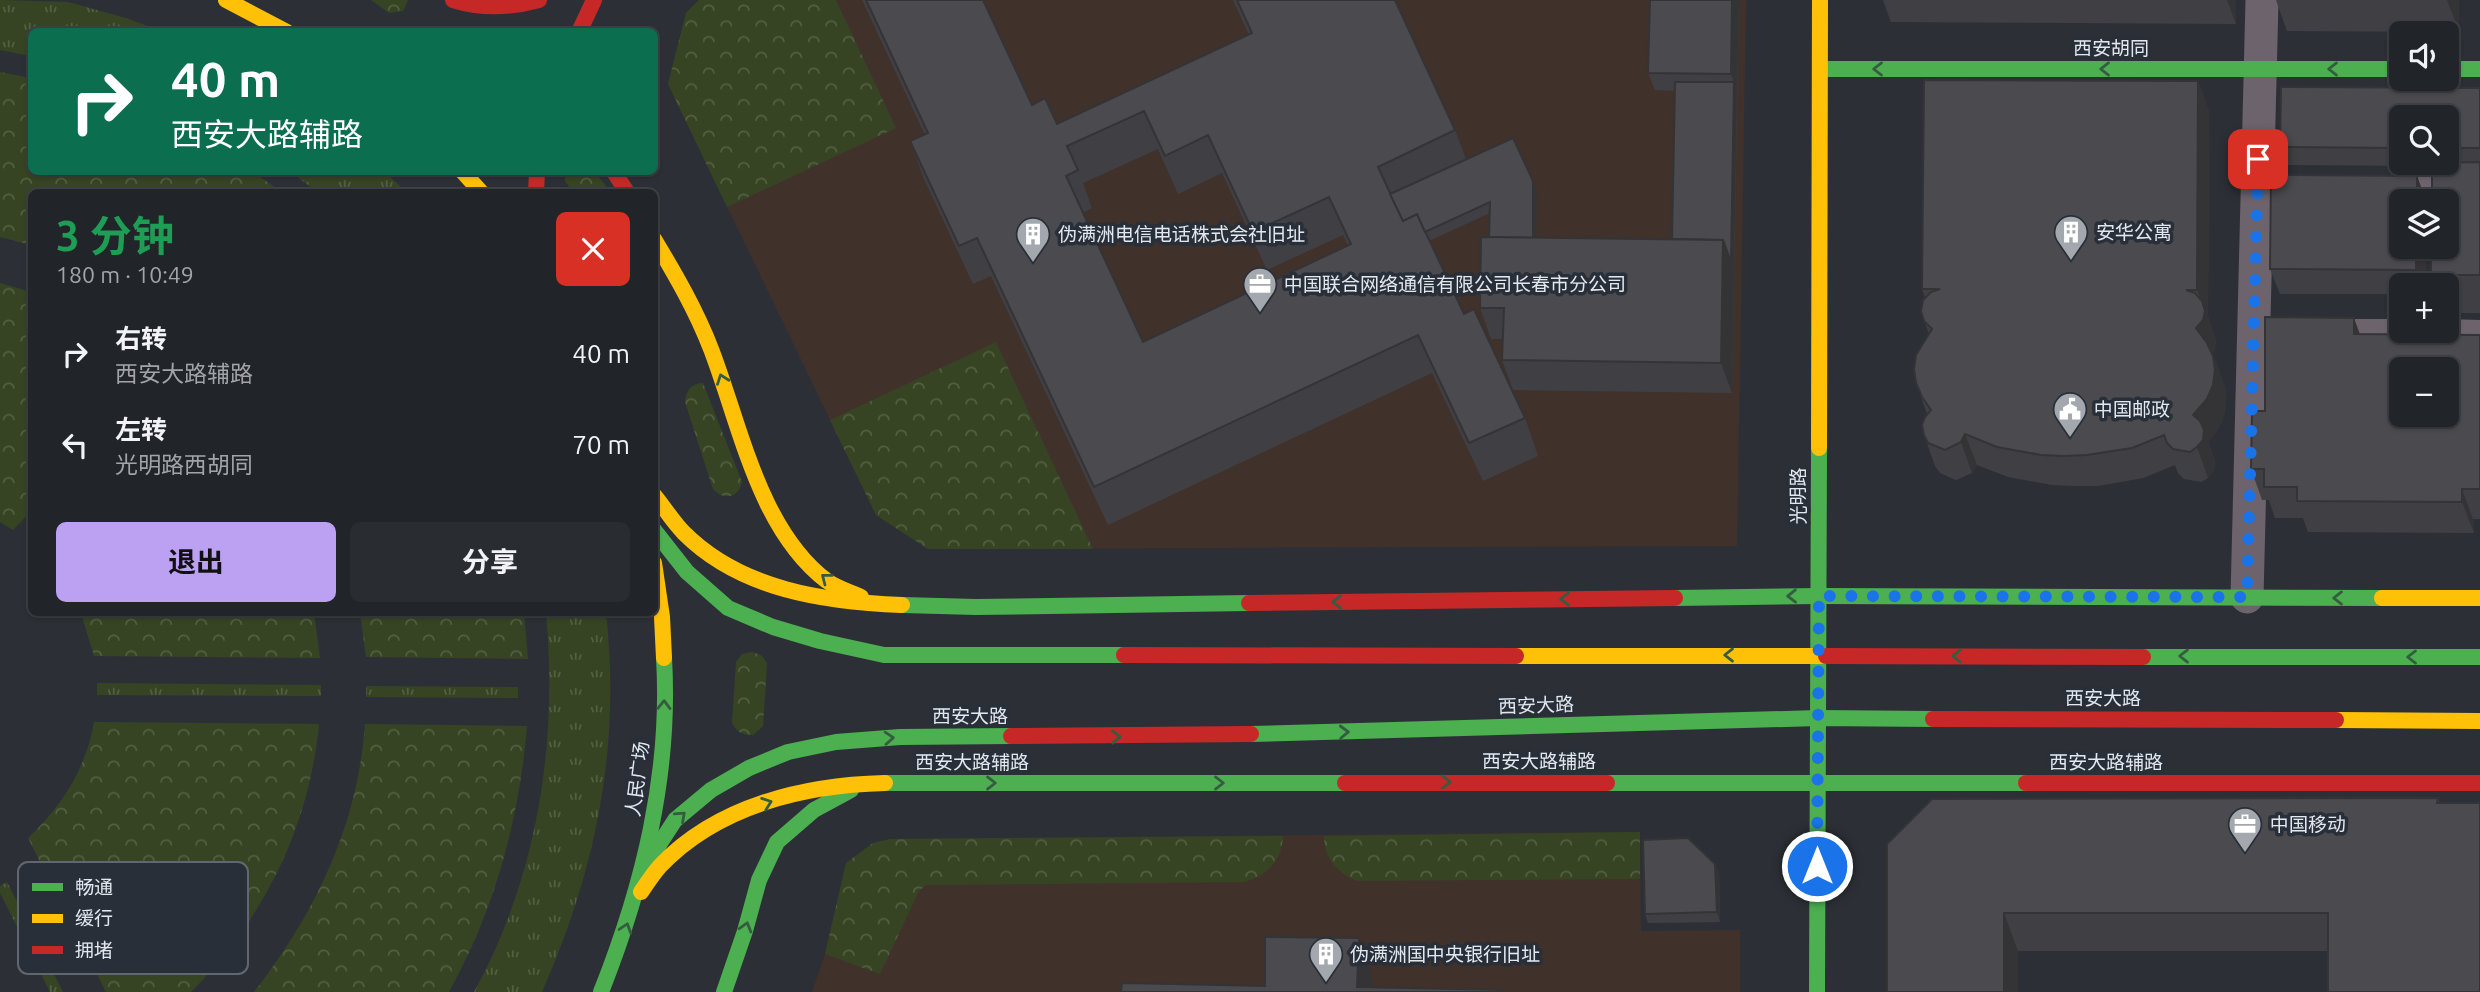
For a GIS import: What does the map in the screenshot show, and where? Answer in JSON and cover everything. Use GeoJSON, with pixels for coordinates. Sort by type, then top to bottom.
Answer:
{"type":"FeatureCollection","features":[{"type":"Feature","properties":{"kind":"street"},"geometry":{"type":"LineString","coordinates":[[226,0],[279,28]]}},
{"type":"Feature","properties":{"kind":"street"},"geometry":{"type":"LineString","coordinates":[[453,0],[494,8],[539,0]]}},
{"type":"Feature","properties":{"kind":"street"},"geometry":{"type":"LineString","coordinates":[[506,23],[548,0]]}},
{"type":"Feature","properties":{"kind":"street"},"geometry":{"type":"LineString","coordinates":[[582,28],[594,0]]}},
{"type":"Feature","properties":{"kind":"street","name":"光明路"},"geometry":{"type":"LineString","coordinates":[[1817,992],[1820,0]]}},
{"type":"Feature","properties":{"kind":"street"},"geometry":{"type":"LineString","coordinates":[[2247,597],[2264,182],[2260,69],[2262,0]]}},
{"type":"Feature","properties":{"kind":"street","name":"西安胡同"},"geometry":{"type":"LineString","coordinates":[[1821,69],[2389,69]]}},
{"type":"Feature","properties":{"kind":"street"},"geometry":{"type":"LineString","coordinates":[[2459,69],[2480,69]]}},
{"type":"Feature","properties":{"kind":"street"},"geometry":{"type":"LineString","coordinates":[[466,175],[478,189]]}},
{"type":"Feature","properties":{"kind":"street"},"geometry":{"type":"LineString","coordinates":[[658,246],[679,280],[710,348],[749,458],[781,530],[809,565],[844,592],[887,605]]}},
{"type":"Feature","properties":{"kind":"street"},"geometry":{"type":"LineString","coordinates":[[658,500],[679,528],[713,556],[748,577],[789,592],[834,601],[887,605],[976,607],[1819,596],[2480,598]]}},
{"type":"Feature","properties":{"kind":"street"},"geometry":{"type":"LineString","coordinates":[[658,535],[698,584],[730,610],[833,645],[884,655],[2480,657]]}},
{"type":"Feature","properties":{"kind":"street","name":"人民广场"},"geometry":{"type":"LineString","coordinates":[[601,992],[635,899],[651,836],[661,773],[665,708],[664,643],[658,595]]}},
{"type":"Feature","properties":{"kind":"street","name":"西安大路"},"geometry":{"type":"LineString","coordinates":[[642,871],[675,820],[711,790],[749,768],[788,752],[836,742],[900,737],[1226,735],[1818,718],[2480,721]]}},
{"type":"Feature","properties":{"kind":"street"},"geometry":{"type":"LineString","coordinates":[[724,992],[759,880],[777,842],[814,810],[853,789],[897,783]]}},
{"type":"Feature","properties":{"kind":"street","name":"西安大路辅路"},"geometry":{"type":"LineString","coordinates":[[635,899],[660,867],[686,844],[722,821],[800,791],[833,785],[2480,783]]}},
{"type":"Feature","properties":{"kind":"lane"},"geometry":{"type":"LineString","coordinates":[[2382,182],[2480,183]]}},
{"type":"Feature","properties":{"kind":"lane"},"geometry":{"type":"LineString","coordinates":[[2320,327],[2389,328]]}},
{"type":"Feature","properties":{"kind":"lane"},"geometry":{"type":"LineString","coordinates":[[2459,328],[2480,329]]}},
{"type":"Feature","properties":{"kind":"shaded area","name":"中国联合网络通信有限公司长春市分公司"},"geometry":{"type":"Polygon","coordinates":[[[699,0],[1746,0],[1737,546],[928,549],[876,515],[668,84],[686,13],[699,0]]]}},
{"type":"Feature","properties":{"kind":"shaded area"},"geometry":{"type":"Polygon","coordinates":[[[1640,832],[1641,931],[1740,930],[1740,992],[812,992],[825,954],[846,863],[873,843],[890,839],[1640,832]]]}},
{"type":"Feature","properties":{"kind":"green space"},"geometry":{"type":"Polygon","coordinates":[[[0,0],[68,2],[153,28],[28,28],[28,55],[0,50],[0,0]]]}},
{"type":"Feature","properties":{"kind":"green space"},"geometry":{"type":"Polygon","coordinates":[[[371,0],[408,0],[403,11],[389,13],[371,0]]]}},
{"type":"Feature","properties":{"kind":"green space"},"geometry":{"type":"Polygon","coordinates":[[[699,0],[836,0],[896,128],[727,207],[668,84],[686,13],[699,0]]]}},
{"type":"Feature","properties":{"kind":"green space"},"geometry":{"type":"Polygon","coordinates":[[[0,72],[28,77],[28,175],[257,175],[278,189],[28,189],[28,244],[0,237],[0,72]]]}},
{"type":"Feature","properties":{"kind":"green space"},"geometry":{"type":"Polygon","coordinates":[[[295,175],[388,175],[403,189],[313,189],[295,175]]]}},
{"type":"Feature","properties":{"kind":"green space"},"geometry":{"type":"Polygon","coordinates":[[[566,175],[597,175],[608,189],[571,189],[565,181],[566,175]]]}},
{"type":"Feature","properties":{"kind":"green space"},"geometry":{"type":"Polygon","coordinates":[[[0,283],[28,291],[28,514],[13,530],[0,522],[0,283]]]}},
{"type":"Feature","properties":{"kind":"green space"},"geometry":{"type":"Polygon","coordinates":[[[996,342],[1093,549],[928,549],[876,515],[830,420],[996,342]]]}},
{"type":"Feature","properties":{"kind":"green space"},"geometry":{"type":"Polygon","coordinates":[[[703,383],[742,482],[737,492],[730,496],[717,493],[713,489],[685,402],[690,388],[703,383]]]}},
{"type":"Feature","properties":{"kind":"green space"},"geometry":{"type":"Polygon","coordinates":[[[82,616],[314,616],[320,658],[94,656],[82,616]]]}},
{"type":"Feature","properties":{"kind":"green space"},"geometry":{"type":"Polygon","coordinates":[[[360,616],[524,616],[528,659],[366,657],[360,616]]]}},
{"type":"Feature","properties":{"kind":"green space"},"geometry":{"type":"Polygon","coordinates":[[[546,616],[606,616],[610,662],[607,759],[590,854],[561,946],[542,992],[474,992],[496,948],[528,855],[545,759],[549,662],[546,616]]]}},
{"type":"Feature","properties":{"kind":"green space"},"geometry":{"type":"Polygon","coordinates":[[[752,652],[761,655],[767,663],[763,726],[753,735],[740,732],[732,723],[736,662],[742,654],[752,652]]]}},
{"type":"Feature","properties":{"kind":"green space"},"geometry":{"type":"Polygon","coordinates":[[[97,683],[321,685],[321,696],[97,695],[97,683]]]}},
{"type":"Feature","properties":{"kind":"green space"},"geometry":{"type":"Polygon","coordinates":[[[366,686],[518,687],[518,698],[366,697],[366,686]]]}},
{"type":"Feature","properties":{"kind":"green space"},"geometry":{"type":"Polygon","coordinates":[[[94,722],[319,724],[314,762],[293,835],[279,869],[248,922],[248,862],[40,862],[28,838],[52,813],[71,786],[94,722]]]}},
{"type":"Feature","properties":{"kind":"green space"},"geometry":{"type":"Polygon","coordinates":[[[365,724],[527,726],[511,830],[492,896],[479,929],[449,992],[254,992],[296,931],[330,867],[353,798],[365,724]]]}},
{"type":"Feature","properties":{"kind":"green space"},"geometry":{"type":"Polygon","coordinates":[[[1640,832],[1640,879],[1357,881],[1343,874],[1333,864],[1326,851],[1324,836],[1640,832]]]}},
{"type":"Feature","properties":{"kind":"green space"},"geometry":{"type":"Polygon","coordinates":[[[1283,836],[1277,859],[1267,871],[1245,882],[926,885],[919,891],[880,974],[825,954],[846,863],[873,843],[890,839],[1283,836]]]}},
{"type":"Feature","properties":{"kind":"green space"},"geometry":{"type":"Polygon","coordinates":[[[7,882],[18,904],[18,929],[0,893],[0,886],[7,882]]]}},
{"type":"Feature","properties":{"kind":"green space"},"geometry":{"type":"Polygon","coordinates":[[[41,974],[54,974],[63,992],[50,992],[41,974]]]}},
{"type":"Feature","properties":{"kind":"green space"},"geometry":{"type":"Polygon","coordinates":[[[97,974],[208,974],[191,992],[106,992],[97,974]]]}},
{"type":"Feature","properties":{"kind":"building","name":"伪满洲电信电话株式会社旧址"},"geometry":{"type":"Polygon","coordinates":[[[866,0],[983,0],[1032,105],[1045,98],[1057,124],[1252,33],[1237,0],[1395,0],[1455,130],[1378,167],[1403,221],[1417,214],[1464,314],[1474,309],[1525,418],[1469,443],[1418,335],[1094,487],[977,238],[959,246],[910,141],[928,133],[866,0]],[[1144,111],[1067,146],[1078,170],[1066,176],[1143,342],[1351,244],[1329,197],[1253,232],[1208,135],[1165,156],[1144,111]]]}},
{"type":"Feature","properties":{"kind":"building"},"geometry":{"type":"Polygon","coordinates":[[[1650,0],[1732,0],[1731,74],[1648,73],[1650,0]]]}},
{"type":"Feature","properties":{"kind":"building"},"geometry":{"type":"Polygon","coordinates":[[[1924,80],[2198,81],[2197,290],[2186,290],[2195,293],[2202,301],[2205,311],[2203,320],[2196,328],[2213,356],[2215,370],[2207,399],[2193,415],[2204,430],[2203,440],[2197,447],[2190,452],[2173,449],[2164,435],[2132,448],[2064,456],[1997,447],[1965,434],[1961,442],[1945,450],[1928,443],[1922,425],[1931,410],[1916,383],[1914,369],[1916,355],[1932,329],[1924,321],[1921,311],[1923,300],[1931,292],[1940,289],[1922,289],[1924,80]]]}},
{"type":"Feature","properties":{"kind":"building"},"geometry":{"type":"Polygon","coordinates":[[[1675,82],[1734,82],[1731,262],[1723,240],[1672,239],[1675,82]]]}},
{"type":"Feature","properties":{"kind":"building"},"geometry":{"type":"Polygon","coordinates":[[[2281,87],[2389,88],[2389,91],[2459,91],[2459,88],[2480,88],[2480,148],[2459,148],[2459,105],[2389,105],[2389,148],[2280,147],[2281,87]]]}},
{"type":"Feature","properties":{"kind":"building"},"geometry":{"type":"Polygon","coordinates":[[[1513,138],[1533,181],[1533,238],[1489,237],[1490,202],[1425,232],[1417,214],[1403,221],[1390,194],[1513,138]]]}},
{"type":"Feature","properties":{"kind":"building"},"geometry":{"type":"Polygon","coordinates":[[[2459,162],[2480,162],[2480,275],[2431,273],[2431,259],[2459,259],[2459,189],[2432,189],[2432,175],[2459,175],[2459,162]]]}},
{"type":"Feature","properties":{"kind":"building"},"geometry":{"type":"Polygon","coordinates":[[[2271,175],[2417,176],[2417,189],[2389,189],[2389,259],[2416,259],[2416,270],[2270,269],[2271,175]]]}},
{"type":"Feature","properties":{"kind":"building"},"geometry":{"type":"Polygon","coordinates":[[[1481,237],[1723,240],[1721,363],[1502,360],[1504,308],[1480,308],[1481,237]]]}},
{"type":"Feature","properties":{"kind":"building"},"geometry":{"type":"Polygon","coordinates":[[[2265,317],[2354,318],[2354,334],[2389,334],[2389,343],[2459,343],[2459,335],[2480,335],[2480,489],[2462,489],[2462,502],[2297,501],[2297,487],[2264,487],[2264,469],[2251,469],[2252,411],[2265,411],[2265,317]]]}},
{"type":"Feature","properties":{"kind":"building"},"geometry":{"type":"Polygon","coordinates":[[[2438,798],[2437,803],[2480,803],[2480,992],[2328,992],[2328,913],[2004,913],[2004,992],[1887,992],[1887,844],[1932,799],[2438,798]]]}},
{"type":"Feature","properties":{"kind":"building"},"geometry":{"type":"Polygon","coordinates":[[[1688,838],[1715,864],[1717,912],[1645,914],[1643,840],[1688,838]]]}},
{"type":"Feature","properties":{"kind":"building"},"geometry":{"type":"Polygon","coordinates":[[[1265,937],[1359,938],[1357,987],[1505,992],[1121,992],[1122,983],[1265,986],[1265,937]]]}},
{"type":"Feature","properties":{"kind":"traffic: fast"},"geometry":{"type":"LineString","coordinates":[[1821,69],[2389,69]]}},
{"type":"Feature","properties":{"kind":"traffic: fast"},"geometry":{"type":"LineString","coordinates":[[2459,69],[2480,69]]}},
{"type":"Feature","properties":{"kind":"traffic: fast"},"geometry":{"type":"LineString","coordinates":[[1817,992],[1819,448]]}},
{"type":"Feature","properties":{"kind":"traffic: fast"},"geometry":{"type":"LineString","coordinates":[[658,535],[687,572],[728,608],[773,627],[820,641],[884,655],[1124,655]]}},
{"type":"Feature","properties":{"kind":"traffic: fast"},"geometry":{"type":"LineString","coordinates":[[1675,598],[2382,598]]}},
{"type":"Feature","properties":{"kind":"traffic: fast"},"geometry":{"type":"LineString","coordinates":[[902,605],[976,607],[1249,603]]}},
{"type":"Feature","properties":{"kind":"traffic: fast"},"geometry":{"type":"LineString","coordinates":[[2143,657],[2480,657]]}},
{"type":"Feature","properties":{"kind":"traffic: fast"},"geometry":{"type":"LineString","coordinates":[[601,992],[630,911],[651,829],[663,744],[664,658]]}},
{"type":"Feature","properties":{"kind":"traffic: fast"},"geometry":{"type":"LineString","coordinates":[[1251,734],[1818,718],[1933,719]]}},
{"type":"Feature","properties":{"kind":"traffic: fast"},"geometry":{"type":"LineString","coordinates":[[642,871],[675,820],[711,790],[749,768],[788,752],[836,742],[900,737],[1011,736]]}},
{"type":"Feature","properties":{"kind":"traffic: fast"},"geometry":{"type":"LineString","coordinates":[[885,783],[1345,783]]}},
{"type":"Feature","properties":{"kind":"traffic: fast"},"geometry":{"type":"LineString","coordinates":[[1607,783],[2026,783]]}},
{"type":"Feature","properties":{"kind":"traffic: fast"},"geometry":{"type":"LineString","coordinates":[[724,992],[759,880],[777,842],[814,810],[851,790]]}},
{"type":"Feature","properties":{"kind":"traffic: slow"},"geometry":{"type":"LineString","coordinates":[[226,0],[279,28]]}},
{"type":"Feature","properties":{"kind":"traffic: slow"},"geometry":{"type":"LineString","coordinates":[[1819,448],[1820,0]]}},
{"type":"Feature","properties":{"kind":"traffic: slow"},"geometry":{"type":"LineString","coordinates":[[466,175],[478,189]]}},
{"type":"Feature","properties":{"kind":"traffic: slow"},"geometry":{"type":"LineString","coordinates":[[658,246],[685,292],[705,335],[754,474],[784,534],[804,559],[827,581],[861,597]]}},
{"type":"Feature","properties":{"kind":"traffic: slow"},"geometry":{"type":"LineString","coordinates":[[658,500],[680,529],[707,552],[731,568],[758,580],[814,596],[902,605]]}},
{"type":"Feature","properties":{"kind":"traffic: slow"},"geometry":{"type":"LineString","coordinates":[[658,590],[664,658]]}},
{"type":"Feature","properties":{"kind":"traffic: slow"},"geometry":{"type":"LineString","coordinates":[[2382,598],[2480,598]]}},
{"type":"Feature","properties":{"kind":"traffic: slow"},"geometry":{"type":"LineString","coordinates":[[1516,656],[1826,656]]}},
{"type":"Feature","properties":{"kind":"traffic: slow"},"geometry":{"type":"LineString","coordinates":[[2336,720],[2480,721]]}},
{"type":"Feature","properties":{"kind":"traffic: slow"},"geometry":{"type":"LineString","coordinates":[[641,892],[660,866],[683,845],[736,813],[794,794],[824,788],[885,783]]}},
{"type":"Feature","properties":{"kind":"traffic: jam"},"geometry":{"type":"LineString","coordinates":[[453,0],[496,6],[539,0]]}},
{"type":"Feature","properties":{"kind":"traffic: jam"},"geometry":{"type":"LineString","coordinates":[[581,28],[594,0]]}},
{"type":"Feature","properties":{"kind":"traffic: jam"},"geometry":{"type":"LineString","coordinates":[[536,189],[537,175]]}},
{"type":"Feature","properties":{"kind":"traffic: jam"},"geometry":{"type":"LineString","coordinates":[[616,175],[625,189]]}},
{"type":"Feature","properties":{"kind":"traffic: jam"},"geometry":{"type":"LineString","coordinates":[[1249,603],[1675,598]]}},
{"type":"Feature","properties":{"kind":"traffic: jam"},"geometry":{"type":"LineString","coordinates":[[1124,655],[1516,656]]}},
{"type":"Feature","properties":{"kind":"traffic: jam"},"geometry":{"type":"LineString","coordinates":[[1826,656],[2143,657]]}},
{"type":"Feature","properties":{"kind":"traffic: jam"},"geometry":{"type":"LineString","coordinates":[[1933,719],[2336,720]]}},
{"type":"Feature","properties":{"kind":"traffic: jam"},"geometry":{"type":"LineString","coordinates":[[1011,736],[1251,734]]}},
{"type":"Feature","properties":{"kind":"traffic: jam"},"geometry":{"type":"LineString","coordinates":[[1345,783],[1607,783]]}},
{"type":"Feature","properties":{"kind":"traffic: jam"},"geometry":{"type":"LineString","coordinates":[[2026,783],[2480,783]]}},
{"type":"Feature","properties":{"kind":"place","name":"安华公寓"},"geometry":{"type":"Point","coordinates":[2071,262]}},
{"type":"Feature","properties":{"kind":"place","name":"伪满洲电信电话株式会社旧址"},"geometry":{"type":"Point","coordinates":[1033,264]}},
{"type":"Feature","properties":{"kind":"place","name":"中国联合网络通信有限公司长春市分公司"},"geometry":{"type":"Point","coordinates":[1260,314]}},
{"type":"Feature","properties":{"kind":"place","name":"中国邮政"},"geometry":{"type":"Point","coordinates":[2070,439]}},
{"type":"Feature","properties":{"kind":"place","name":"中国移动"},"geometry":{"type":"Point","coordinates":[2245,854]}},
{"type":"Feature","properties":{"kind":"place","name":"伪满洲国中央银行旧址"},"geometry":{"type":"Point","coordinates":[1326,984]}},
{"type":"Feature","properties":{"kind":"route"},"geometry":{"type":"LineString","coordinates":[[1817,866],[1819,596],[2247,597],[2258,159]]}}]}
